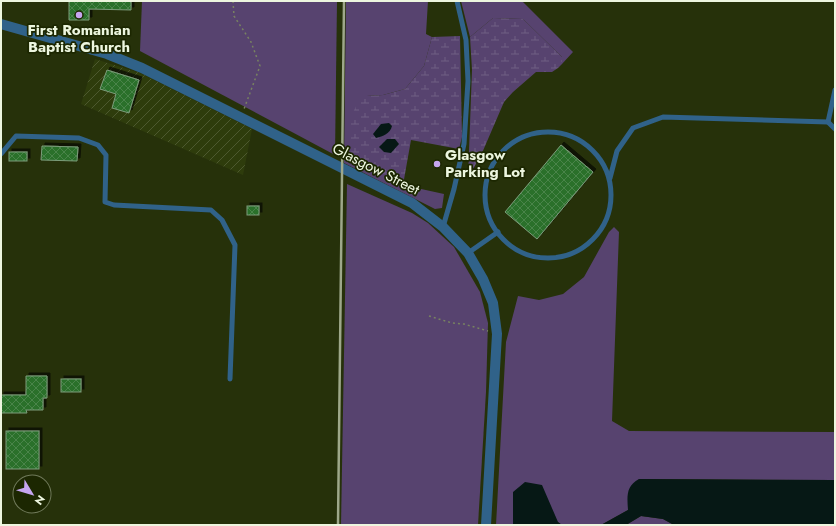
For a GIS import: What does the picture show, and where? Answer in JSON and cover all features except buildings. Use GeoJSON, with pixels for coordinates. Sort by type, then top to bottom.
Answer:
{"type":"FeatureCollection","features":[{"type":"Feature","properties":{"kind":"street","name":"Glasgow Street"},"geometry":{"type":"LineString","coordinates":[[1,24],[107,54],[142,68],[412,203],[443,227],[468,253],[493,303],[497,334],[486,525]]}},
{"type":"Feature","properties":{"kind":"lane"},"geometry":{"type":"LineString","coordinates":[[443,227],[454,189],[465,136],[468,81],[466,40],[457,1]]}},
{"type":"Feature","properties":{"kind":"lane"},"geometry":{"type":"LineString","coordinates":[[828,122],[835,90]]}},
{"type":"Feature","properties":{"kind":"lane"},"geometry":{"type":"LineString","coordinates":[[610,181],[617,151],[633,128],[663,117],[828,122],[835,129]]}},
{"type":"Feature","properties":{"kind":"lane"},"geometry":{"type":"LineString","coordinates":[[541,132],[561,132],[580,139],[595,152],[607,170],[612,191],[609,213],[599,233],[583,248],[563,257],[541,258],[520,252],[503,240],[498,232],[490,222],[485,202],[486,182],[493,164],[505,148],[522,137],[541,132]]}},
{"type":"Feature","properties":{"kind":"lane"},"geometry":{"type":"LineString","coordinates":[[1,154],[16,136],[79,138],[98,145],[106,156],[105,202],[114,205],[211,210],[222,220],[235,245],[230,379]]}},
{"type":"Feature","properties":{"kind":"lane"},"geometry":{"type":"LineString","coordinates":[[468,253],[498,232]]}},
{"type":"Feature","properties":{"kind":"path"},"geometry":{"type":"LineString","coordinates":[[233,1],[234,16],[251,42],[260,66],[241,118]]}},
{"type":"Feature","properties":{"kind":"path"},"geometry":{"type":"LineString","coordinates":[[429,316],[452,323],[464,324],[484,329],[497,334]]}},
{"type":"Feature","properties":{"kind":"shaded area"},"geometry":{"type":"Polygon","coordinates":[[[95,59],[140,73],[252,129],[243,175],[81,104],[95,59]]]}},
{"type":"Feature","properties":{"kind":"shaded area"},"geometry":{"type":"Polygon","coordinates":[[[389,123],[392,126],[390,131],[376,138],[373,134],[381,124],[389,123]]]}},
{"type":"Feature","properties":{"kind":"shaded area"},"geometry":{"type":"Polygon","coordinates":[[[387,139],[395,139],[399,144],[391,153],[384,152],[379,147],[387,139]]]}},
{"type":"Feature","properties":{"kind":"shaded area"},"geometry":{"type":"Polygon","coordinates":[[[639,479],[835,480],[835,525],[674,525],[663,519],[641,516],[626,525],[601,525],[628,510],[628,492],[632,485],[639,479]]]}},
{"type":"Feature","properties":{"kind":"shaded area"},"geometry":{"type":"Polygon","coordinates":[[[525,482],[542,485],[558,522],[562,525],[513,525],[513,492],[525,482]]]}},
{"type":"Feature","properties":{"kind":"green space"},"geometry":{"type":"Polygon","coordinates":[[[142,1],[337,1],[335,155],[140,51],[142,1]]]}},
{"type":"Feature","properties":{"kind":"green space"},"geometry":{"type":"Polygon","coordinates":[[[346,1],[428,1],[426,34],[432,37],[424,66],[405,89],[383,95],[367,96],[394,184],[444,194],[442,208],[435,209],[344,163],[346,1]]]}},
{"type":"Feature","properties":{"kind":"green space"},"geometry":{"type":"Polygon","coordinates":[[[461,1],[522,1],[573,52],[562,64],[562,57],[523,19],[493,18],[470,37],[461,1]]]}},
{"type":"Feature","properties":{"kind":"green space"},"geometry":{"type":"Polygon","coordinates":[[[493,18],[523,19],[562,57],[562,64],[552,72],[536,72],[504,102],[482,153],[468,178],[472,70],[470,37],[493,18]]]}},
{"type":"Feature","properties":{"kind":"green space"},"geometry":{"type":"Polygon","coordinates":[[[460,36],[462,137],[459,149],[411,140],[403,185],[394,184],[351,164],[351,117],[357,104],[367,96],[383,95],[405,89],[424,66],[432,37],[460,36]]]}},
{"type":"Feature","properties":{"kind":"green space"},"geometry":{"type":"Polygon","coordinates":[[[347,184],[412,213],[428,223],[454,247],[480,292],[488,323],[486,392],[478,525],[341,525],[347,184]]]}},
{"type":"Feature","properties":{"kind":"green space"},"geometry":{"type":"Polygon","coordinates":[[[614,227],[619,232],[612,421],[629,431],[835,432],[835,480],[639,479],[628,502],[628,510],[601,525],[562,525],[513,492],[513,525],[496,525],[506,342],[518,296],[539,300],[563,294],[584,277],[609,232],[614,227]]]}},
{"type":"Feature","properties":{"kind":"green space"},"geometry":{"type":"Polygon","coordinates":[[[641,516],[663,519],[674,525],[626,525],[641,516]]]}},
{"type":"Feature","properties":{"kind":"railway"},"geometry":{"type":"LineString","coordinates":[[338,525],[344,1]]}},
{"type":"Feature","properties":{"kind":"place","name":"First Romanian Baptist Church"},"geometry":{"type":"Point","coordinates":[79,15]}},
{"type":"Feature","properties":{"kind":"place","name":"Glasgow Parking Lot"},"geometry":{"type":"Point","coordinates":[437,164]}}]}
